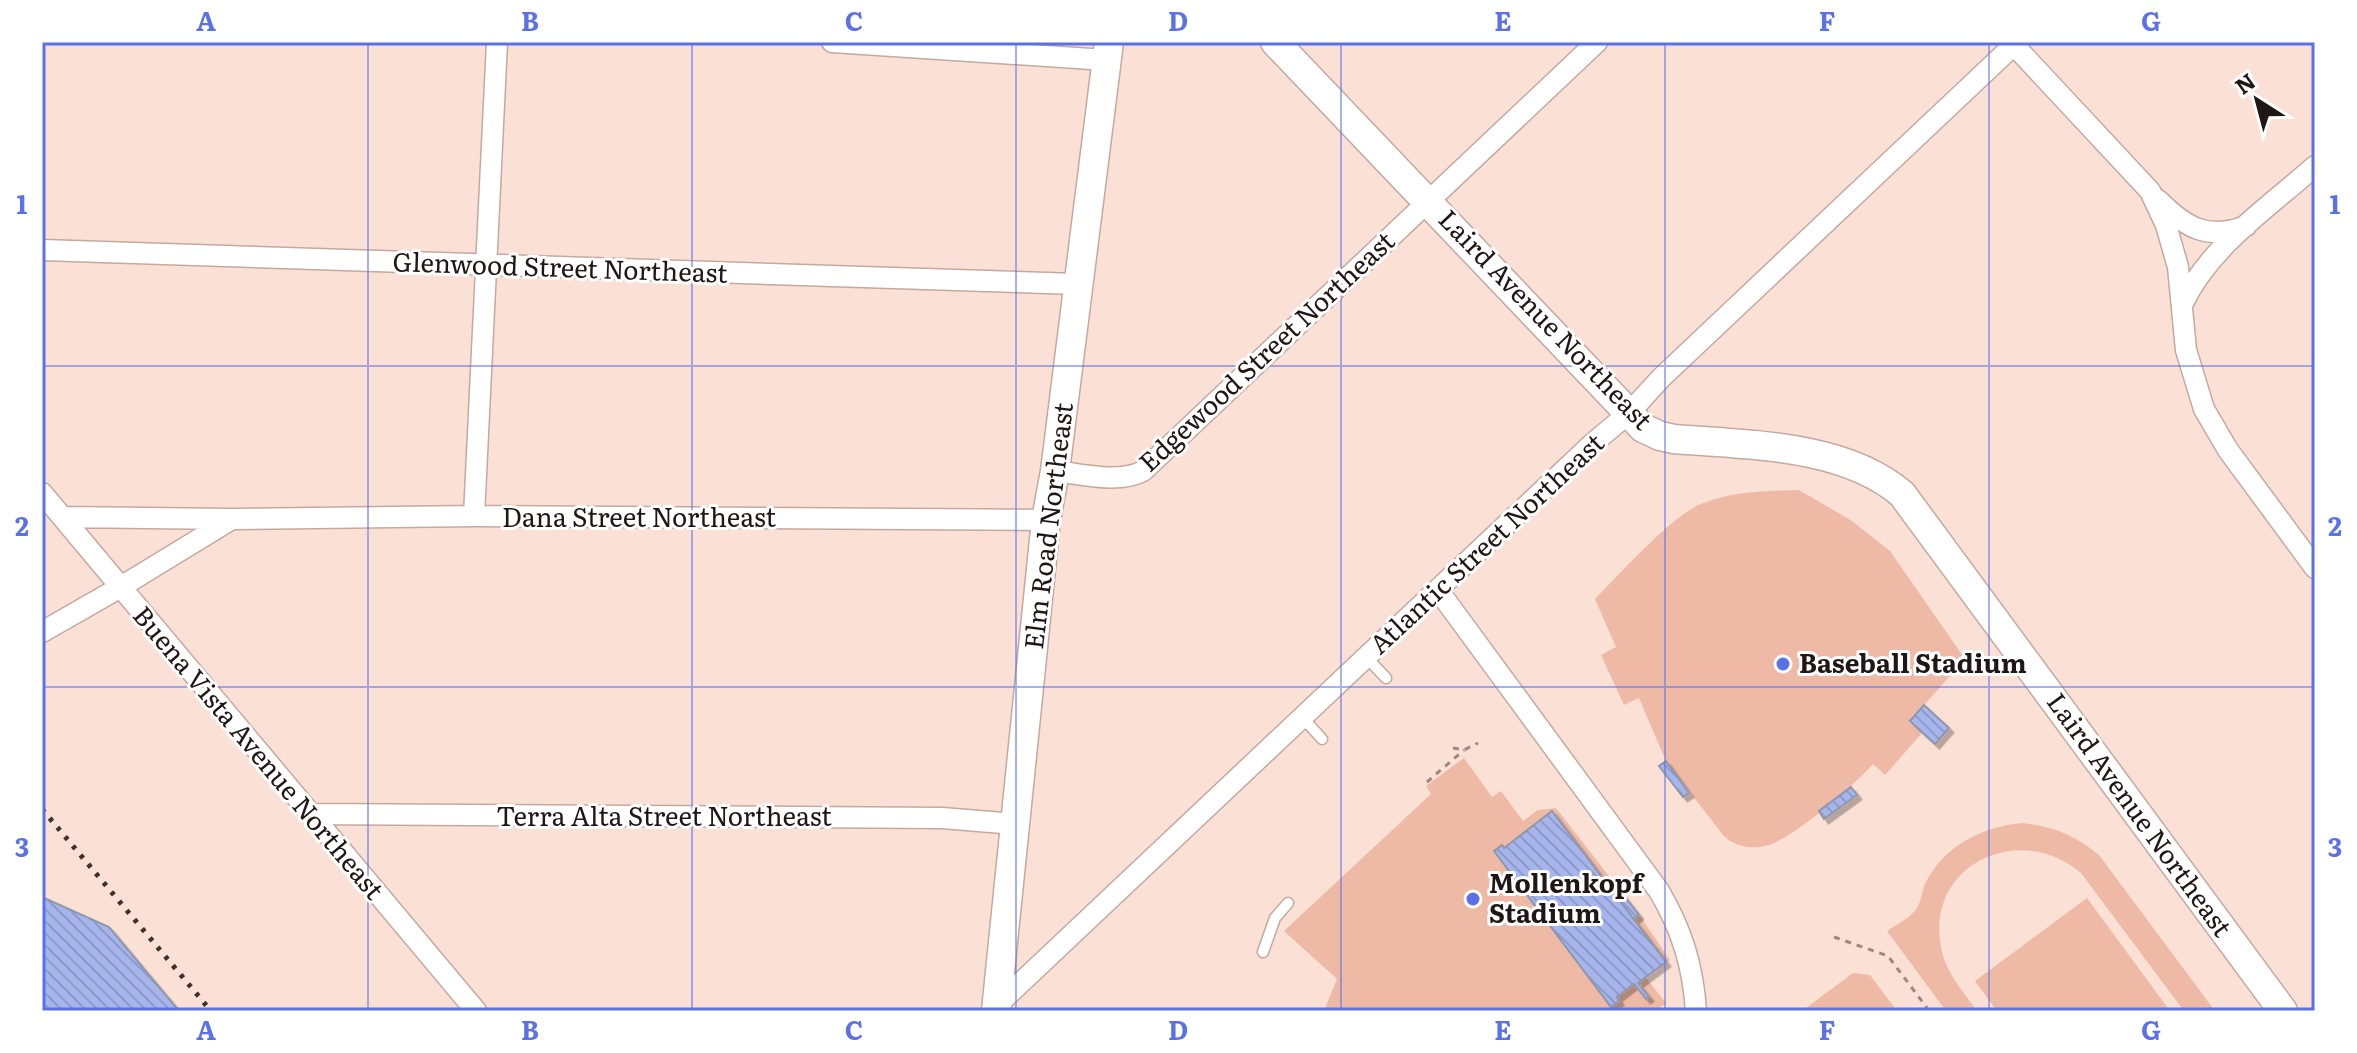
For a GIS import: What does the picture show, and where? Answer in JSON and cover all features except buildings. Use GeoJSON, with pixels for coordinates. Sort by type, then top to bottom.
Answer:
{"type":"FeatureCollection","features":[{"type":"Feature","properties":{"kind":"street"},"geometry":{"type":"LineString","coordinates":[[474,516],[497,42]]}},
{"type":"Feature","properties":{"kind":"street"},"geometry":{"type":"LineString","coordinates":[[832,42],[1107,51]]}},
{"type":"Feature","properties":{"kind":"street","name":"Laird Avenue Northeast"},"geometry":{"type":"LineString","coordinates":[[1275,42],[1643,428],[1660,436],[1770,447],[1850,463],[1880,477],[1902,494],[2283,1011]]}},
{"type":"Feature","properties":{"kind":"street","name":"Edgewood Street Northeast"},"geometry":{"type":"LineString","coordinates":[[1055,471],[1133,477],[1143,471],[1597,42]]}},
{"type":"Feature","properties":{"kind":"street"},"geometry":{"type":"LineString","coordinates":[[2014,43],[2175,216],[2193,228],[2212,232],[2230,232],[2248,225]]}},
{"type":"Feature","properties":{"kind":"street","name":"Atlantic Street Northeast"},"geometry":{"type":"LineString","coordinates":[[994,1010],[1592,444],[1629,413],[1661,378],[2014,43]]}},
{"type":"Feature","properties":{"kind":"street","name":"Elm Road Northeast"},"geometry":{"type":"LineString","coordinates":[[994,1010],[1046,520],[1055,471],[1107,51]]}},
{"type":"Feature","properties":{"kind":"street"},"geometry":{"type":"LineString","coordinates":[[2183,303],[2193,282],[2210,261],[2315,166]]}},
{"type":"Feature","properties":{"kind":"street"},"geometry":{"type":"LineString","coordinates":[[2150,191],[2166,225],[2178,267],[2186,350],[2204,409],[2228,450],[2315,568]]}},
{"type":"Feature","properties":{"kind":"street","name":"Glenwood Street Northeast"},"geometry":{"type":"LineString","coordinates":[[42,250],[1077,284]]}},
{"type":"Feature","properties":{"kind":"street","name":"Buena Vista Avenue Northeast"},"geometry":{"type":"LineString","coordinates":[[42,493],[476,1011]]}},
{"type":"Feature","properties":{"kind":"street","name":"Dana Street Northeast"},"geometry":{"type":"LineString","coordinates":[[62,517],[1046,520]]}},
{"type":"Feature","properties":{"kind":"street"},"geometry":{"type":"LineString","coordinates":[[42,632],[232,519]]}},
{"type":"Feature","properties":{"kind":"street"},"geometry":{"type":"LineString","coordinates":[[1438,590],[1659,891],[1685,943],[1696,1011]]}},
{"type":"Feature","properties":{"kind":"street","name":"Terra Alta Street Northeast"},"geometry":{"type":"LineString","coordinates":[[312,814],[942,818],[1015,824]]}},
{"type":"Feature","properties":{"kind":"lane"},"geometry":{"type":"LineString","coordinates":[[1367,658],[1386,678]]}},
{"type":"Feature","properties":{"kind":"lane"},"geometry":{"type":"LineString","coordinates":[[1303,718],[1322,739]]}},
{"type":"Feature","properties":{"kind":"lane"},"geometry":{"type":"LineString","coordinates":[[1263,952],[1275,918],[1288,903]]}},
{"type":"Feature","properties":{"kind":"path"},"geometry":{"type":"LineString","coordinates":[[1427,782],[1464,750],[1478,743]]}},
{"type":"Feature","properties":{"kind":"path"},"geometry":{"type":"LineString","coordinates":[[1453,748],[1464,750]]}},
{"type":"Feature","properties":{"kind":"path"},"geometry":{"type":"LineString","coordinates":[[1834,937],[1888,956],[1927,1008]]}},
{"type":"Feature","properties":{"kind":"shaded area","name":"Baseball Stadium"},"geometry":{"type":"Polygon","coordinates":[[[1799,490],[1852,521],[1890,551],[1965,659],[1910,721],[1922,733],[1885,775],[1873,764],[1794,832],[1769,845],[1744,846],[1723,835],[1666,761],[1639,698],[1624,705],[1601,655],[1616,647],[1595,599],[1675,520],[1701,504],[1737,494],[1799,490]]]}},
{"type":"Feature","properties":{"kind":"shaded area","name":"Mollenkopf Stadium"},"geometry":{"type":"Polygon","coordinates":[[[1464,758],[1492,797],[1501,791],[1523,821],[1538,810],[1556,808],[1670,960],[1646,978],[1666,1003],[1655,1011],[1324,1011],[1337,979],[1284,931],[1431,794],[1426,786],[1464,758]]]}},
{"type":"Feature","properties":{"kind":"shaded area"},"geometry":{"type":"Polygon","coordinates":[[[2022,823],[2063,833],[2099,855],[2215,1011],[2184,1011],[2081,873],[2057,858],[2032,851],[2006,852],[1982,859],[1962,873],[1948,893],[1940,918],[1943,956],[1955,981],[1977,1011],[1946,1011],[1887,931],[1915,911],[1925,884],[1953,849],[1978,834],[2022,823]]]}},
{"type":"Feature","properties":{"kind":"shaded area"},"geometry":{"type":"Polygon","coordinates":[[[2087,898],[2170,1011],[1997,1011],[1975,981],[2087,898]]]}},
{"type":"Feature","properties":{"kind":"shaded area"},"geometry":{"type":"Polygon","coordinates":[[[1853,973],[1870,975],[1897,1011],[1802,1011],[1853,973]]]}},
{"type":"Feature","properties":{"kind":"railway"},"geometry":{"type":"LineString","coordinates":[[42,809],[211,1011]]}},
{"type":"Feature","properties":{"kind":"place","name":"Baseball Stadium"},"geometry":{"type":"Point","coordinates":[1783,664]}},
{"type":"Feature","properties":{"kind":"place","name":"Mollenkopf Stadium"},"geometry":{"type":"Point","coordinates":[1473,899]}}]}
